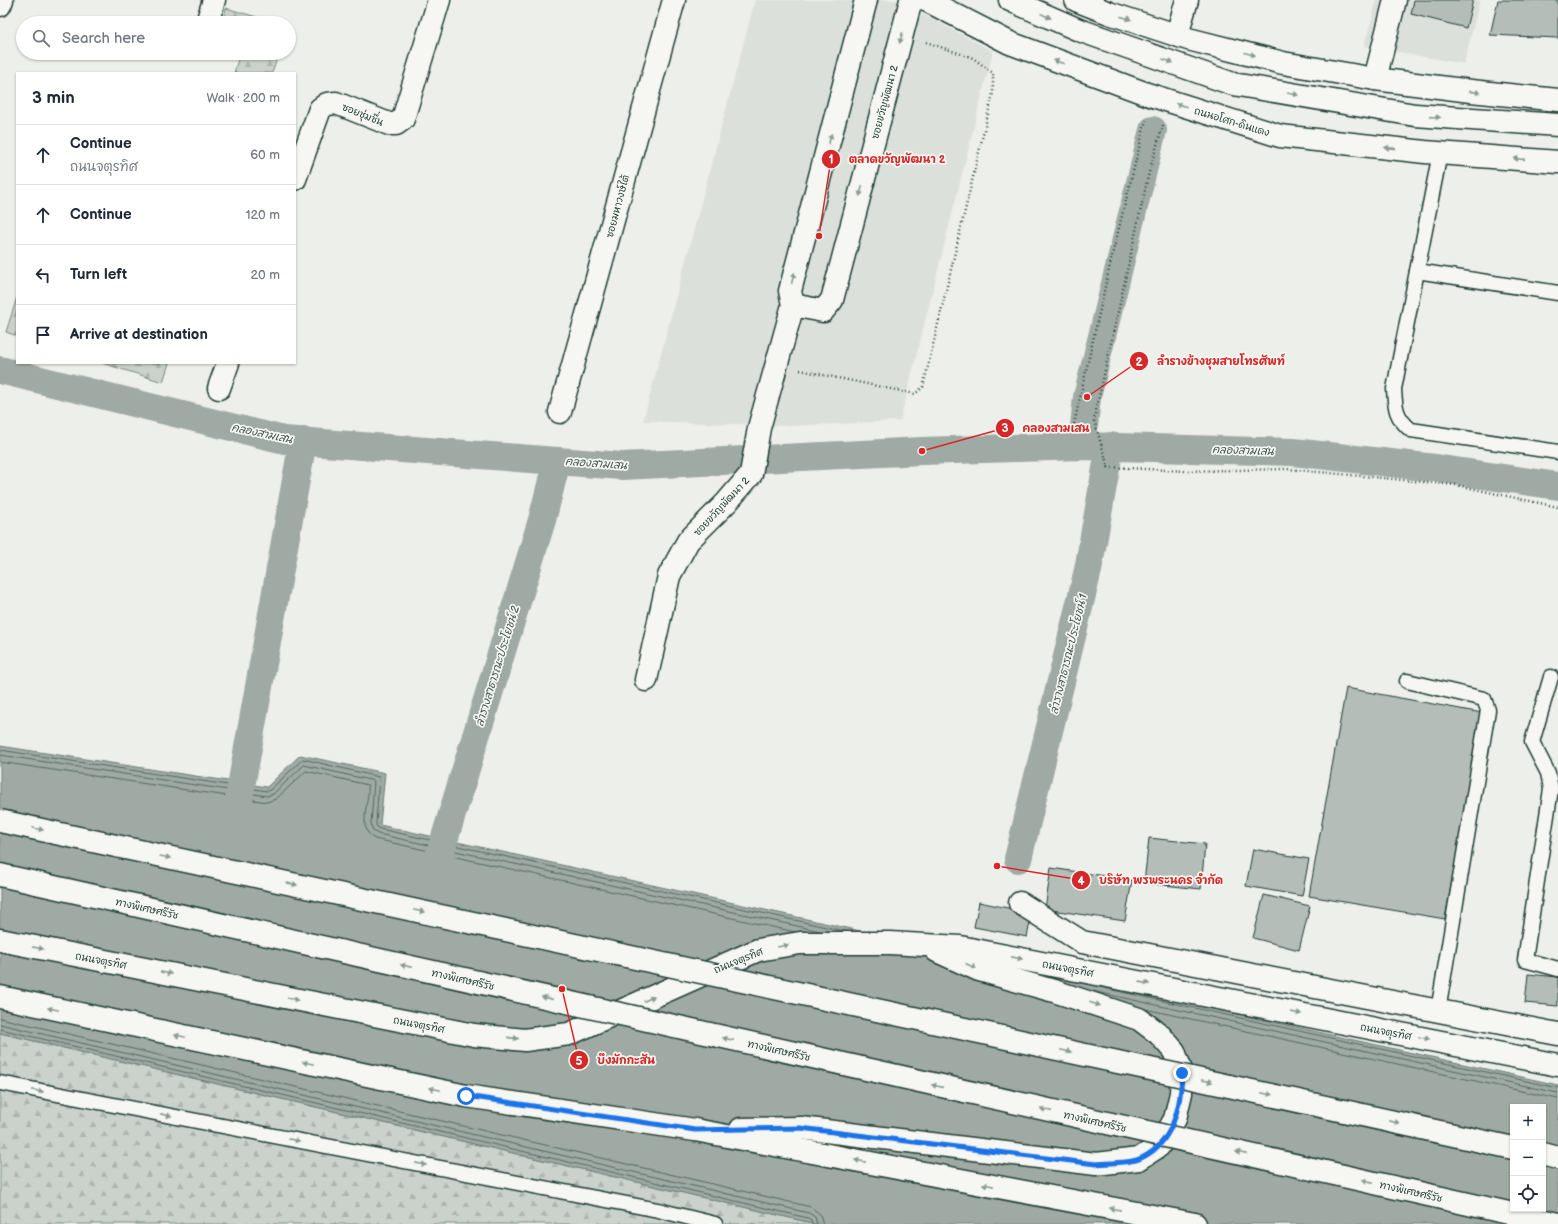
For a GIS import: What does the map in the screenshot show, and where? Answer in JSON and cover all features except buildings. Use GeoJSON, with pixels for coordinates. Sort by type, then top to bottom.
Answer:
{"type":"FeatureCollection","features":[{"type":"Feature","properties":{"kind":"main road"},"geometry":{"type":"LineString","coordinates":[[0,5],[2,0]]}},
{"type":"Feature","properties":{"kind":"main road"},"geometry":{"type":"LineString","coordinates":[[208,16],[214,0]]}},
{"type":"Feature","properties":{"kind":"main road","name":"ซอยชุ่มชื่น"},"geometry":{"type":"LineString","coordinates":[[296,176],[320,109],[326,104],[336,103],[390,124],[396,124],[403,119],[439,0]]}},
{"type":"Feature","properties":{"kind":"main road","name":"ซอยมหาวงษ์ใต้"},"geometry":{"type":"LineString","coordinates":[[560,412],[674,0]]}},
{"type":"Feature","properties":{"kind":"main road","name":"ซอยขวัญพัฒนา 2"},"geometry":{"type":"LineString","coordinates":[[646,680],[669,576],[688,541],[727,502],[751,474],[759,428],[793,305],[790,291],[866,0]]}},
{"type":"Feature","properties":{"kind":"main road","name":"ซอยขวัญพัฒนา 2"},"geometry":{"type":"LineString","coordinates":[[793,305],[823,311],[832,300],[911,0]]}},
{"type":"Feature","properties":{"kind":"main road","name":"ถนนอโศก-ดินแดง"},"geometry":{"type":"LineString","coordinates":[[926,0],[1010,43],[1147,94],[1280,136],[1440,153],[1558,162]]}},
{"type":"Feature","properties":{"kind":"main road"},"geometry":{"type":"LineString","coordinates":[[1010,0],[1079,30],[1234,84],[1415,115],[1558,125]]}},
{"type":"Feature","properties":{"kind":"main road"},"geometry":{"type":"LineString","coordinates":[[1076,0],[1109,13],[1188,39],[1283,63],[1375,79],[1558,100]]}},
{"type":"Feature","properties":{"kind":"main road"},"geometry":{"type":"LineString","coordinates":[[1177,35],[1187,0]]}},
{"type":"Feature","properties":{"kind":"main road"},"geometry":{"type":"LineString","coordinates":[[1375,79],[1395,0]]}},
{"type":"Feature","properties":{"kind":"main road"},"geometry":{"type":"LineString","coordinates":[[219,388],[228,364]]}},
{"type":"Feature","properties":{"kind":"main road"},"geometry":{"type":"LineString","coordinates":[[0,821],[1510,1147]]}},
{"type":"Feature","properties":{"kind":"main road","name":"ทางพิเศษศรีรัช"},"geometry":{"type":"LineString","coordinates":[[0,875],[1558,1224]]}},
{"type":"Feature","properties":{"kind":"main road"},"geometry":{"type":"LineString","coordinates":[[1020,903],[1082,942],[1558,1034]]}},
{"type":"Feature","properties":{"kind":"main road","name":"ถนนจตุรทิศ"},"geometry":{"type":"LineString","coordinates":[[0,940],[474,1035],[525,1040],[569,1034],[758,950],[800,942],[923,944],[968,948],[1558,1065]]}},
{"type":"Feature","properties":{"kind":"main road"},"geometry":{"type":"LineString","coordinates":[[695,1130],[800,1128],[1096,1164],[1139,1159],[1159,1146],[1175,1119],[1181,1093],[1182,1073],[1174,1051],[1159,1034],[1139,1019],[1054,991],[978,970],[923,944]]}},
{"type":"Feature","properties":{"kind":"main road"},"geometry":{"type":"LineString","coordinates":[[0,997],[466,1096],[695,1130],[1195,1224]]}},
{"type":"Feature","properties":{"kind":"main road"},"geometry":{"type":"LineString","coordinates":[[1546,1155],[1558,1158]]}},
{"type":"Feature","properties":{"kind":"main road"},"geometry":{"type":"LineString","coordinates":[[1406,1190],[1519,1224]]}},
{"type":"Feature","properties":{"kind":"lane"},"geometry":{"type":"LineString","coordinates":[[1440,153],[1394,389],[1397,412],[1401,422],[1411,430],[1421,433],[1558,452]]}},
{"type":"Feature","properties":{"kind":"lane"},"geometry":{"type":"LineString","coordinates":[[1417,271],[1558,293]]}},
{"type":"Feature","properties":{"kind":"lane"},"geometry":{"type":"LineString","coordinates":[[1551,677],[1532,742],[1548,773],[1551,789],[1525,960],[1558,969]]}},
{"type":"Feature","properties":{"kind":"lane"},"geometry":{"type":"LineString","coordinates":[[1407,681],[1484,699],[1488,710],[1438,1011]]}},
{"type":"Feature","properties":{"kind":"lane"},"geometry":{"type":"LineString","coordinates":[[0,1083],[650,1208],[714,1224]]}},
{"type":"Feature","properties":{"kind":"path"},"geometry":{"type":"LineString","coordinates":[[776,365],[915,394],[922,387],[993,94],[993,73],[973,58],[902,34]]}},
{"type":"Feature","properties":{"kind":"path"},"geometry":{"type":"LineString","coordinates":[[1074,424],[1112,256],[1147,117]]}},
{"type":"Feature","properties":{"kind":"path"},"geometry":{"type":"LineString","coordinates":[[1164,121],[1149,172],[1094,420],[1108,467],[1184,472],[1287,469],[1456,485],[1558,507]]}},
{"type":"Feature","properties":{"kind":"shaded area"},"geometry":{"type":"Polygon","coordinates":[[[755,0],[896,0],[993,51],[900,421],[791,426],[643,421],[755,0]]]}},
{"type":"Feature","properties":{"kind":"shaded area"},"geometry":{"type":"Polygon","coordinates":[[[1377,0],[1480,0],[1464,64],[1364,46],[1377,0]]]}},
{"type":"Feature","properties":{"kind":"green space"},"geometry":{"type":"Polygon","coordinates":[[[226,8],[253,16],[224,16],[226,8]]]}},
{"type":"Feature","properties":{"kind":"green space"},"geometry":{"type":"Polygon","coordinates":[[[238,60],[277,60],[272,72],[234,72],[238,60]]]}},
{"type":"Feature","properties":{"kind":"green space"},"geometry":{"type":"Polygon","coordinates":[[[16,300],[16,336],[6,332],[16,300]]]}},
{"type":"Feature","properties":{"kind":"green space"},"geometry":{"type":"Polygon","coordinates":[[[105,364],[169,364],[163,382],[105,364]]]}},
{"type":"Feature","properties":{"kind":"green space"},"geometry":{"type":"Polygon","coordinates":[[[0,1033],[816,1224],[0,1224],[0,1033]]]}},
{"type":"Feature","properties":{"kind":"water"},"geometry":{"type":"Polygon","coordinates":[[[0,746],[267,787],[300,755],[385,773],[380,825],[1558,1085],[1558,1224],[816,1224],[0,1033],[0,746]]]}},
{"type":"Feature","properties":{"kind":"waterway"},"geometry":{"type":"LineString","coordinates":[[1082,446],[1087,397],[1153,130]]}},
{"type":"Feature","properties":{"kind":"waterway","name":"คลองสามเสน"},"geometry":{"type":"LineString","coordinates":[[0,370],[284,440],[622,466],[922,451],[1082,446],[1293,452],[1435,468],[1558,486]]}},
{"type":"Feature","properties":{"kind":"waterway"},"geometry":{"type":"LineString","coordinates":[[237,809],[303,441]]}},
{"type":"Feature","properties":{"kind":"waterway","name":"ลํารางสาธารณะประโยชน์ 1"},"geometry":{"type":"LineString","coordinates":[[1018,859],[1088,570],[1110,446]]}},
{"type":"Feature","properties":{"kind":"waterway","name":"ลํารางสาธารณะประโยชน์ 2"},"geometry":{"type":"LineString","coordinates":[[435,870],[542,520],[557,461]]}},
{"type":"Feature","properties":{"kind":"place","name":"ตลาดขวัญพัฒนา 2"},"geometry":{"type":"Point","coordinates":[819,236]}},
{"type":"Feature","properties":{"kind":"place","name":"ลำรางข้างชุมสายโทรศัพท์"},"geometry":{"type":"Point","coordinates":[1087,397]}},
{"type":"Feature","properties":{"kind":"place","name":"คลองสามเสน"},"geometry":{"type":"Point","coordinates":[922,451]}},
{"type":"Feature","properties":{"kind":"place","name":"บริษัท พรพระนคร จำกัด"},"geometry":{"type":"Point","coordinates":[997,866]}},
{"type":"Feature","properties":{"kind":"place","name":"บึงมักกะสัน"},"geometry":{"type":"Point","coordinates":[562,989]}},
{"type":"Feature","properties":{"kind":"route"},"geometry":{"type":"LineString","coordinates":[[466,1096],[695,1130],[800,1128],[1096,1164],[1139,1159],[1159,1146],[1175,1119],[1181,1093],[1182,1073]]}}]}
